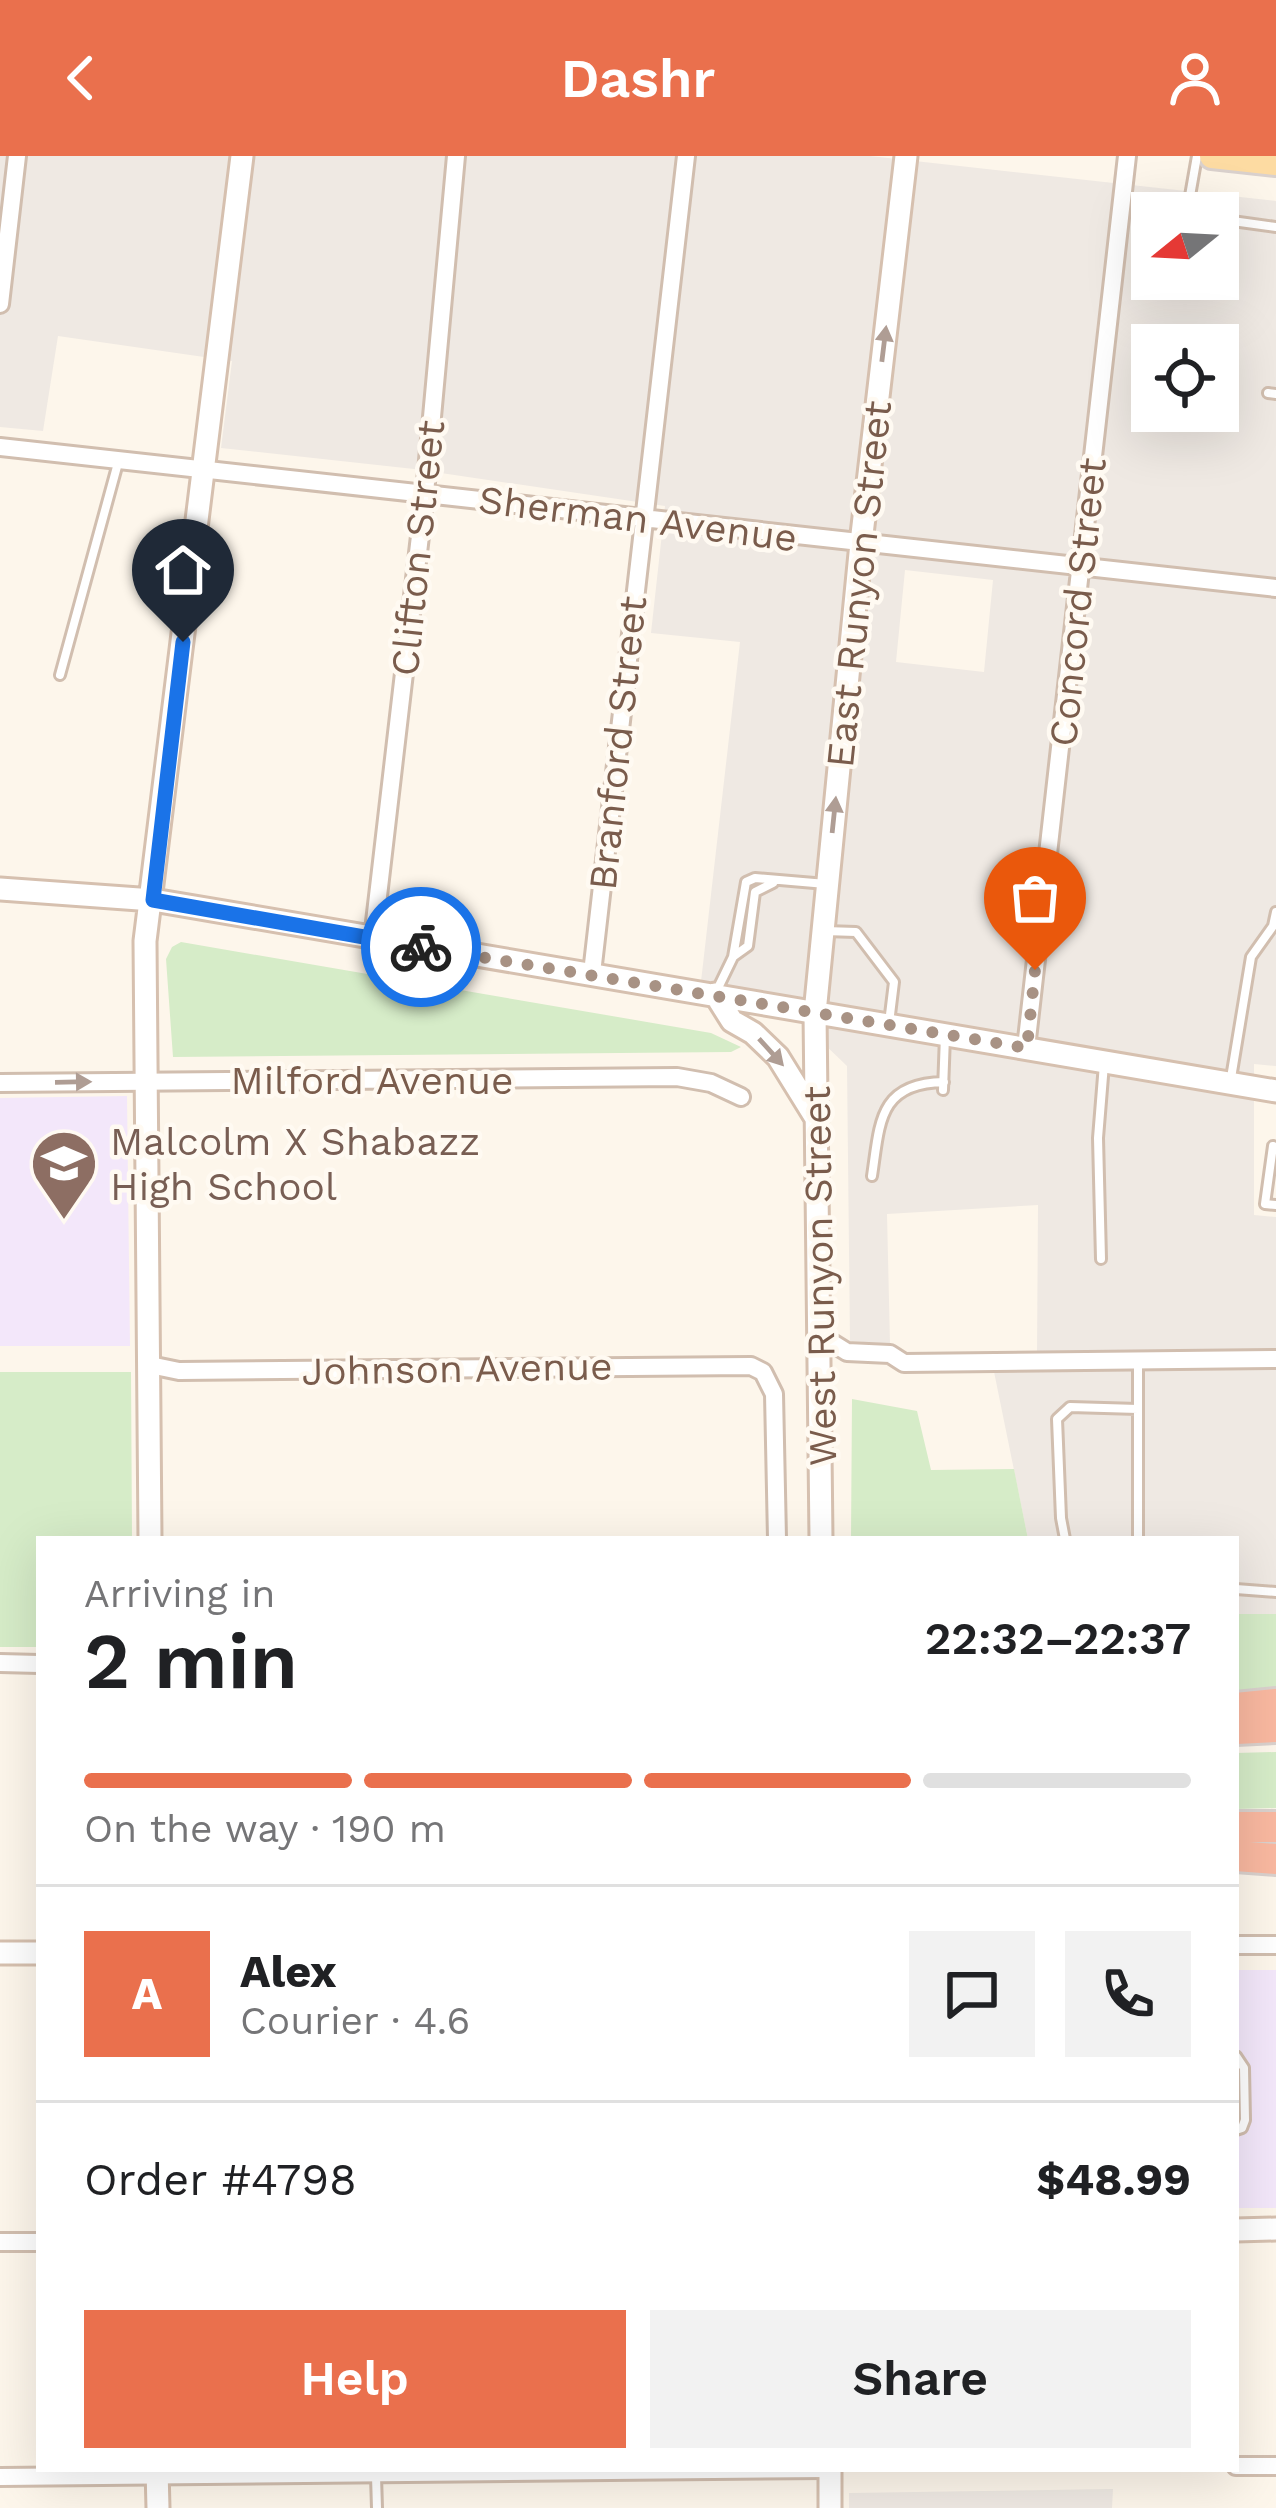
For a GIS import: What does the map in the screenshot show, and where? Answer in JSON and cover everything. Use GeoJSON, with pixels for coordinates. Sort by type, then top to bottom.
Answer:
{"type":"FeatureCollection","features":[{"type":"Feature","properties":{"kind":"highway"},"geometry":{"type":"LineString","coordinates":[[1239,1708],[1276,1704]]}},
{"type":"Feature","properties":{"kind":"highway"},"geometry":{"type":"LineString","coordinates":[[1239,1729],[1276,1726]]}},
{"type":"Feature","properties":{"kind":"highway"},"geometry":{"type":"LineString","coordinates":[[1239,1827],[1276,1827]]}},
{"type":"Feature","properties":{"kind":"highway"},"geometry":{"type":"LineString","coordinates":[[1239,1856],[1276,1859]]}},
{"type":"Feature","properties":{"kind":"main road"},"geometry":{"type":"LineString","coordinates":[[1212,156],[1276,163]]}},
{"type":"Feature","properties":{"kind":"street"},"geometry":{"type":"LineString","coordinates":[[0,304],[17,156]]}},
{"type":"Feature","properties":{"kind":"street"},"geometry":{"type":"LineString","coordinates":[[150,1536],[145,941],[242,156]]}},
{"type":"Feature","properties":{"kind":"street","name":"Clifton Street"},"geometry":{"type":"LineString","coordinates":[[373,939],[425,493],[456,156]]}},
{"type":"Feature","properties":{"kind":"street","name":"Branford Street"},"geometry":{"type":"LineString","coordinates":[[592,973],[686,156]]}},
{"type":"Feature","properties":{"kind":"street","name":"East Runyon Street"},"geometry":{"type":"LineString","coordinates":[[815,1013],[861,543],[906,156]]}},
{"type":"Feature","properties":{"kind":"street","name":"Concord Street"},"geometry":{"type":"LineString","coordinates":[[1027,1048],[1127,156]]}},
{"type":"Feature","properties":{"kind":"street","name":"Sherman Avenue"},"geometry":{"type":"LineString","coordinates":[[0,447],[1276,588]]}},
{"type":"Feature","properties":{"kind":"street"},"geometry":{"type":"LineString","coordinates":[[0,890],[153,900],[1276,1091]]}},
{"type":"Feature","properties":{"kind":"street"},"geometry":{"type":"LineString","coordinates":[[715,994],[732,1021],[753,1033],[778,1058],[818,1120]]}},
{"type":"Feature","properties":{"kind":"street","name":"West Runyon Street"},"geometry":{"type":"LineString","coordinates":[[815,1013],[821,1536]]}},
{"type":"Feature","properties":{"kind":"street","name":"Milford Avenue"},"geometry":{"type":"LineString","coordinates":[[0,1082],[677,1077],[711,1083],[741,1096]]}},
{"type":"Feature","properties":{"kind":"street"},"geometry":{"type":"LineString","coordinates":[[818,1334],[847,1352],[890,1354],[904,1363],[1276,1359]]}},
{"type":"Feature","properties":{"kind":"street","name":"Johnson Avenue"},"geometry":{"type":"LineString","coordinates":[[150,1365],[178,1371],[744,1365],[763,1372],[774,1394],[777,1536]]}},
{"type":"Feature","properties":{"kind":"street"},"geometry":{"type":"LineString","coordinates":[[0,1663],[36,1664]]}},
{"type":"Feature","properties":{"kind":"street"},"geometry":{"type":"LineString","coordinates":[[1239,1945],[1276,1945]]}},
{"type":"Feature","properties":{"kind":"street"},"geometry":{"type":"LineString","coordinates":[[0,1953],[36,1953]]}},
{"type":"Feature","properties":{"kind":"street"},"geometry":{"type":"LineString","coordinates":[[1239,2230],[1276,2229]]}},
{"type":"Feature","properties":{"kind":"street"},"geometry":{"type":"LineString","coordinates":[[0,2242],[36,2242]]}},
{"type":"Feature","properties":{"kind":"street"},"geometry":{"type":"LineString","coordinates":[[1239,2466],[1276,2466]]}},
{"type":"Feature","properties":{"kind":"street"},"geometry":{"type":"LineString","coordinates":[[0,2477],[602,2472]]}},
{"type":"Feature","properties":{"kind":"street"},"geometry":{"type":"LineString","coordinates":[[828,2472],[830,2508]]}},
{"type":"Feature","properties":{"kind":"street"},"geometry":{"type":"LineString","coordinates":[[157,2473],[158,2508]]}},
{"type":"Feature","properties":{"kind":"lane"},"geometry":{"type":"LineString","coordinates":[[1191,192],[1197,156]]}},
{"type":"Feature","properties":{"kind":"lane"},"geometry":{"type":"LineString","coordinates":[[1239,222],[1276,227]]}},
{"type":"Feature","properties":{"kind":"lane"},"geometry":{"type":"LineString","coordinates":[[60,676],[118,461]]}},
{"type":"Feature","properties":{"kind":"lane"},"geometry":{"type":"LineString","coordinates":[[715,994],[733,957],[746,882],[754,878],[827,884]]}},
{"type":"Feature","properties":{"kind":"lane"},"geometry":{"type":"LineString","coordinates":[[1230,1086],[1251,957],[1273,926],[1276,912]]}},
{"type":"Feature","properties":{"kind":"lane"},"geometry":{"type":"LineString","coordinates":[[823,931],[856,932],[894,982],[889,1024]]}},
{"type":"Feature","properties":{"kind":"lane"},"geometry":{"type":"LineString","coordinates":[[872,1176],[882,1113],[898,1093],[910,1087],[944,1086],[945,1034]]}},
{"type":"Feature","properties":{"kind":"lane"},"geometry":{"type":"LineString","coordinates":[[1101,1258],[1098,1138],[1104,1062]]}},
{"type":"Feature","properties":{"kind":"lane"},"geometry":{"type":"LineString","coordinates":[[1275,1143],[1264,1204],[1276,1205]]}},
{"type":"Feature","properties":{"kind":"lane"},"geometry":{"type":"LineString","coordinates":[[1138,1360],[1138,1536]]}},
{"type":"Feature","properties":{"kind":"lane"},"geometry":{"type":"LineString","coordinates":[[1064,1536],[1058,1419],[1070,1407],[1138,1409]]}},
{"type":"Feature","properties":{"kind":"lane"},"geometry":{"type":"LineString","coordinates":[[1239,1589],[1276,1592]]}},
{"type":"Feature","properties":{"kind":"lane"},"geometry":{"type":"LineString","coordinates":[[1239,2060],[1244,2068],[1245,2120],[1239,2129]]}},
{"type":"Feature","properties":{"kind":"lane"},"geometry":{"type":"LineString","coordinates":[[376,2475],[377,2508]]}},
{"type":"Feature","properties":{"kind":"shaded area"},"geometry":{"type":"Polygon","coordinates":[[[0,156],[870,156],[1195,192],[1131,192],[1131,300],[1239,300],[1239,197],[1276,201],[1276,1066],[1254,1064],[1254,1215],[1276,1217],[1276,1614],[1239,1614],[1239,1536],[1027,1536],[991,1357],[1037,1356],[1038,1205],[887,1214],[890,1344],[850,1341],[847,1066],[794,1015],[699,999],[740,642],[651,633],[665,506],[414,469],[221,448],[232,361],[58,336],[43,431],[0,427],[0,156]],[[905,570],[896,662],[984,672],[993,580],[905,570]]]}},
{"type":"Feature","properties":{"kind":"shaded area","name":"Malcolm X Shabazz High School"},"geometry":{"type":"Polygon","coordinates":[[[127,1096],[130,1346],[0,1346],[0,1098],[127,1096]]]}},
{"type":"Feature","properties":{"kind":"shaded area"},"geometry":{"type":"Polygon","coordinates":[[[1239,1970],[1276,1970],[1276,2208],[1239,2208],[1239,1970]]]}},
{"type":"Feature","properties":{"kind":"shaded area"},"geometry":{"type":"Polygon","coordinates":[[[1113,2489],[1112,2508],[849,2508],[849,2493],[1113,2489]]]}},
{"type":"Feature","properties":{"kind":"green space"},"geometry":{"type":"Polygon","coordinates":[[[181,942],[711,1033],[741,1047],[731,1052],[173,1057],[166,959],[181,942]]]}},
{"type":"Feature","properties":{"kind":"green space"},"geometry":{"type":"Polygon","coordinates":[[[0,1372],[131,1372],[132,1536],[36,1536],[36,1647],[0,1647],[0,1372]]]}},
{"type":"Feature","properties":{"kind":"green space"},"geometry":{"type":"Polygon","coordinates":[[[852,1399],[917,1411],[931,1470],[1014,1469],[1027,1536],[851,1536],[852,1399]]]}},
{"type":"Feature","properties":{"kind":"green space"},"geometry":{"type":"Polygon","coordinates":[[[1239,1614],[1276,1614],[1276,1693],[1239,1697],[1239,1614]]]}},
{"type":"Feature","properties":{"kind":"green space"},"geometry":{"type":"Polygon","coordinates":[[[1276,1752],[1276,1808],[1239,1809],[1239,1753],[1276,1752]]]}},
{"type":"Feature","properties":{"kind":"way so far"},"geometry":{"type":"LineString","coordinates":[[421,947],[1027,1048],[1035,970]]}},
{"type":"Feature","properties":{"kind":"place","name":"Malcolm X Shabazz High School"},"geometry":{"type":"Point","coordinates":[64,1222]}},
{"type":"Feature","properties":{"kind":"route"},"geometry":{"type":"LineString","coordinates":[[183,642],[153,900],[421,947]]}}]}
